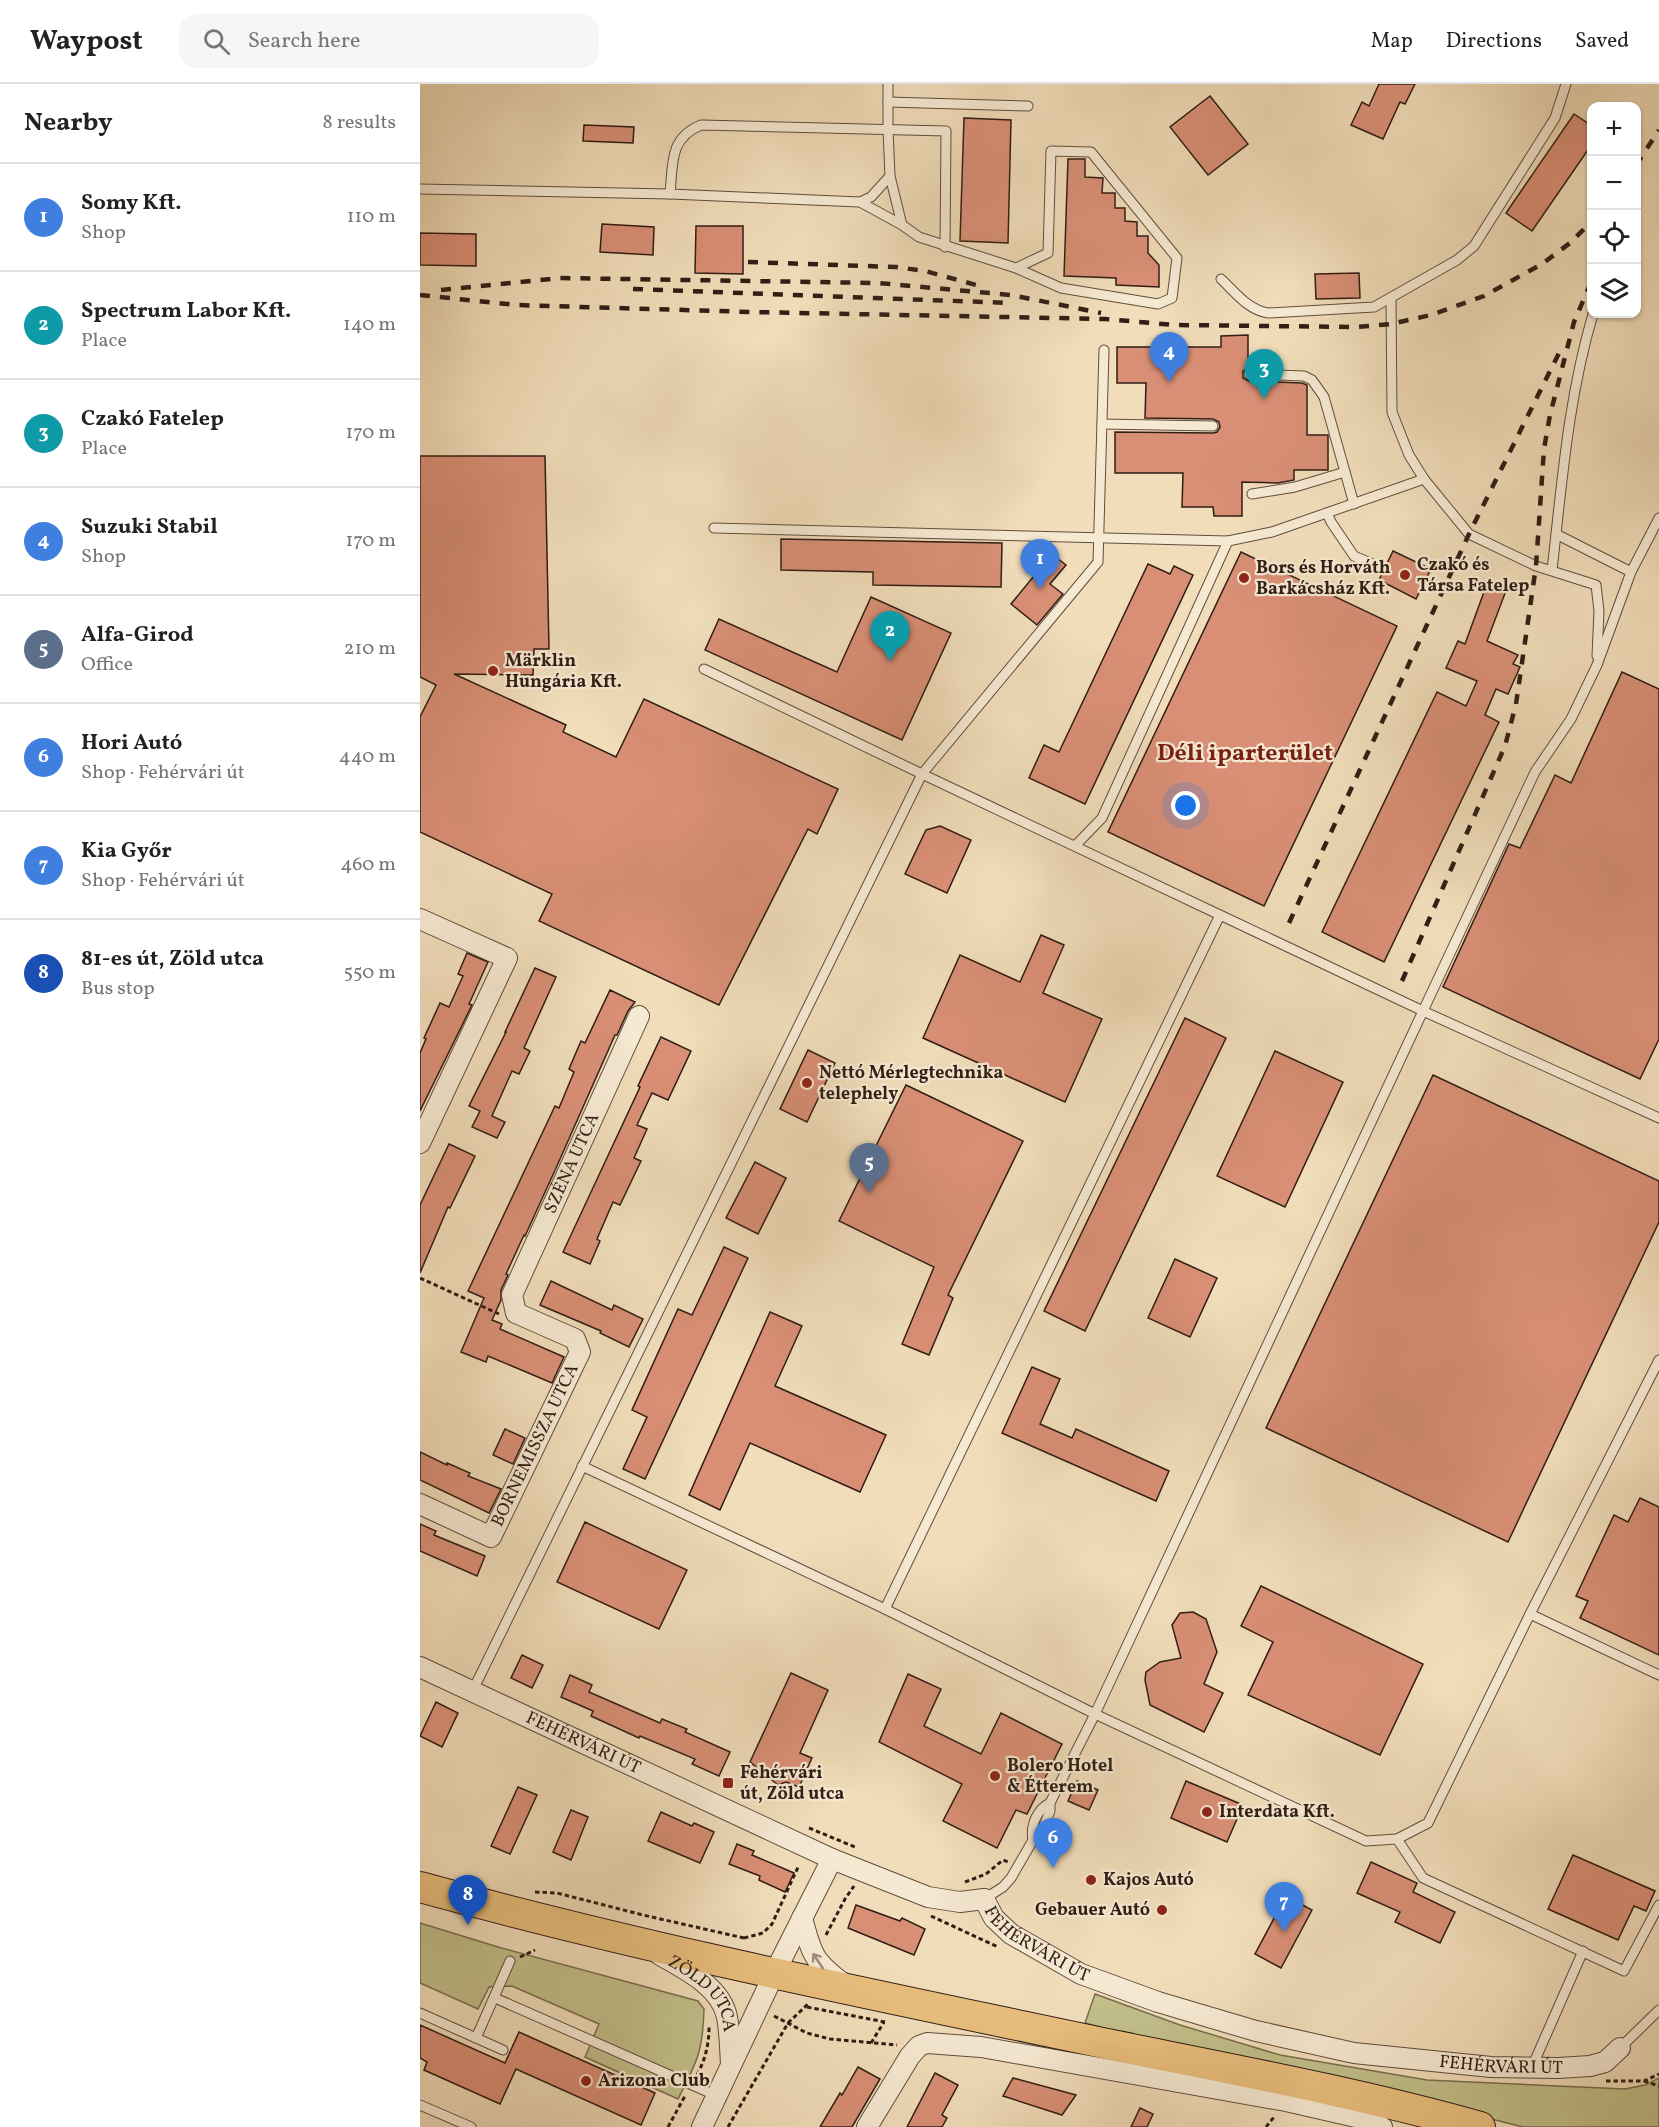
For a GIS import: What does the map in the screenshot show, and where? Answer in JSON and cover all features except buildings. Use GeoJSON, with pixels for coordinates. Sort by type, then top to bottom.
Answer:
{"type":"FeatureCollection","features":[{"type":"Feature","properties":{"kind":"main road"},"geometry":{"type":"LineString","coordinates":[[420,1887],[519,1914],[816,1986],[852,1990],[1360,2096],[1480,2127]]}},
{"type":"Feature","properties":{"kind":"street"},"geometry":{"type":"LineString","coordinates":[[420,919],[507,958],[420,1143]]}},
{"type":"Feature","properties":{"kind":"street","name":"SZÉNA UTCA"},"geometry":{"type":"LineString","coordinates":[[516,1313],[512,1295],[639,1016]]}},
{"type":"Feature","properties":{"kind":"street","name":"BORNEMISSZA UTCA"},"geometry":{"type":"LineString","coordinates":[[420,1504],[491,1537],[580,1352],[575,1339],[516,1313]]}},
{"type":"Feature","properties":{"kind":"street","name":"FEHÉRVÁRI ÚT"},"geometry":{"type":"LineString","coordinates":[[420,1667],[832,1859],[928,1897],[960,1902],[984,1899],[994,1918],[1011,1934],[1035,1949],[1081,1974],[1158,2002],[1256,2031],[1354,2053],[1491,2067],[1590,2066],[1605,2062],[1620,2048]]}},
{"type":"Feature","properties":{"kind":"street","name":"ZÖLD UTCA"},"geometry":{"type":"LineString","coordinates":[[702,2127],[774,1974],[832,1859]]}},
{"type":"Feature","properties":{"kind":"street"},"geometry":{"type":"LineString","coordinates":[[802,1918],[812,1953],[816,1986]]}},
{"type":"Feature","properties":{"kind":"street","name":"ZÖLD UTCA"},"geometry":{"type":"LineString","coordinates":[[638,1942],[685,1969],[715,1993],[721,2001],[727,2016],[731,2067]]}},
{"type":"Feature","properties":{"kind":"street"},"geometry":{"type":"LineString","coordinates":[[867,2127],[910,2056],[919,2046],[937,2043],[981,2047],[1287,2101],[1369,2120],[1382,2127]]}},
{"type":"Feature","properties":{"kind":"lane"},"geometry":{"type":"LineString","coordinates":[[888,84],[890,176],[902,225]]}},
{"type":"Feature","properties":{"kind":"lane"},"geometry":{"type":"LineString","coordinates":[[1221,279],[1251,308],[1268,313],[1374,307],[1391,298],[1457,260],[1474,246],[1555,118],[1566,84]]}},
{"type":"Feature","properties":{"kind":"lane"},"geometry":{"type":"LineString","coordinates":[[888,102],[1028,106]]}},
{"type":"Feature","properties":{"kind":"lane"},"geometry":{"type":"LineString","coordinates":[[670,194],[673,157],[678,142],[692,128],[701,125],[946,131],[945,247]]}},
{"type":"Feature","properties":{"kind":"lane"},"geometry":{"type":"LineString","coordinates":[[420,189],[670,194],[860,202],[919,237],[1016,268],[1061,288],[1158,304],[1172,298],[1177,258],[1091,152],[1051,151],[1048,253],[1016,268]]}},
{"type":"Feature","properties":{"kind":"lane"},"geometry":{"type":"LineString","coordinates":[[860,202],[871,197],[890,176]]}},
{"type":"Feature","properties":{"kind":"lane"},"geometry":{"type":"LineString","coordinates":[[1391,298],[1392,412],[1409,454],[1424,479],[1469,534],[1536,566],[1596,585],[1599,611],[1597,665]]}},
{"type":"Feature","properties":{"kind":"lane"},"geometry":{"type":"LineString","coordinates":[[1552,570],[1571,405],[1582,350],[1592,318]]}},
{"type":"Feature","properties":{"kind":"lane"},"geometry":{"type":"LineString","coordinates":[[472,1692],[922,774],[1098,562],[1104,350]]}},
{"type":"Feature","properties":{"kind":"lane"},"geometry":{"type":"LineString","coordinates":[[1249,374],[1304,376],[1312,380],[1324,397],[1354,504]]}},
{"type":"Feature","properties":{"kind":"lane"},"geometry":{"type":"LineString","coordinates":[[1102,424],[1213,426]]}},
{"type":"Feature","properties":{"kind":"lane"},"geometry":{"type":"LineString","coordinates":[[1252,494],[1294,487],[1345,472]]}},
{"type":"Feature","properties":{"kind":"lane"},"geometry":{"type":"LineString","coordinates":[[714,528],[1228,541],[1272,532],[1424,479]]}},
{"type":"Feature","properties":{"kind":"lane"},"geometry":{"type":"LineString","coordinates":[[1327,513],[1354,556],[1377,567]]}},
{"type":"Feature","properties":{"kind":"lane"},"geometry":{"type":"LineString","coordinates":[[984,1899],[1003,1887],[1033,1840],[1040,1835],[1050,1811],[1050,1803],[1095,1714],[1535,772],[1571,719],[1597,665],[1631,572],[1659,518]]}},
{"type":"Feature","properties":{"kind":"lane"},"geometry":{"type":"LineString","coordinates":[[1556,534],[1631,572]]}},
{"type":"Feature","properties":{"kind":"lane"},"geometry":{"type":"LineString","coordinates":[[1075,846],[1102,818],[1228,541]]}},
{"type":"Feature","properties":{"kind":"lane"},"geometry":{"type":"LineString","coordinates":[[704,669],[1423,1011],[1659,1118]]}},
{"type":"Feature","properties":{"kind":"lane"},"geometry":{"type":"LineString","coordinates":[[885,1609],[1220,915]]}},
{"type":"Feature","properties":{"kind":"lane"},"geometry":{"type":"LineString","coordinates":[[582,1466],[885,1609],[1095,1714],[1366,1841],[1396,1839],[1428,1823],[1530,1614],[1659,1360]]}},
{"type":"Feature","properties":{"kind":"lane"},"geometry":{"type":"LineString","coordinates":[[1530,1614],[1659,1675]]}},
{"type":"Feature","properties":{"kind":"lane"},"geometry":{"type":"LineString","coordinates":[[1396,1839],[1423,1878],[1624,1971],[1659,1905]]}},
{"type":"Feature","properties":{"kind":"lane"},"geometry":{"type":"LineString","coordinates":[[1532,2067],[1583,1952]]}},
{"type":"Feature","properties":{"kind":"lane"},"geometry":{"type":"LineString","coordinates":[[476,2038],[510,1961]]}},
{"type":"Feature","properties":{"kind":"lane"},"geometry":{"type":"LineString","coordinates":[[495,1998],[717,2096]]}},
{"type":"Feature","properties":{"kind":"lane"},"geometry":{"type":"LineString","coordinates":[[1620,2048],[1659,2010]]}},
{"type":"Feature","properties":{"kind":"lane"},"geometry":{"type":"LineString","coordinates":[[420,2013],[503,2050]]}},
{"type":"Feature","properties":{"kind":"lane"},"geometry":{"type":"LineString","coordinates":[[420,2105],[471,2127]]}},
{"type":"Feature","properties":{"kind":"path"},"geometry":{"type":"LineString","coordinates":[[420,1278],[497,1314],[516,1313]]}},
{"type":"Feature","properties":{"kind":"path"},"geometry":{"type":"LineString","coordinates":[[811,1828],[860,1850]]}},
{"type":"Feature","properties":{"kind":"path"},"geometry":{"type":"LineString","coordinates":[[964,1882],[986,1874],[1003,1860],[1018,1866]]}},
{"type":"Feature","properties":{"kind":"path"},"geometry":{"type":"LineString","coordinates":[[728,2127],[788,2023],[816,1986],[828,1954],[825,1937],[856,1883]]}},
{"type":"Feature","properties":{"kind":"path"},"geometry":{"type":"LineString","coordinates":[[528,1892],[556,1893],[744,1938]]}},
{"type":"Feature","properties":{"kind":"path"},"geometry":{"type":"LineString","coordinates":[[816,1986],[884,2022],[871,2043]]}},
{"type":"Feature","properties":{"kind":"path"},"geometry":{"type":"LineString","coordinates":[[788,2023],[807,2033],[830,2039],[919,2046]]}},
{"type":"Feature","properties":{"kind":"path"},"geometry":{"type":"LineString","coordinates":[[1644,2081],[1659,2086]]}},
{"type":"Feature","properties":{"kind":"shaded area"},"geometry":{"type":"Polygon","coordinates":[[[420,1923],[498,1947],[698,2001],[704,2009],[700,2046],[678,2099],[585,2057],[599,2024],[512,1986],[489,1987],[478,2009],[420,1983],[420,1923]]]}},
{"type":"Feature","properties":{"kind":"shaded area"},"geometry":{"type":"Polygon","coordinates":[[[1095,1994],[1180,2025],[1280,2055],[1427,2080],[1625,2089],[1645,2085],[1659,2078],[1659,2127],[1523,2127],[1377,2090],[1210,2057],[1085,2023],[1095,1994]]]}},
{"type":"Feature","properties":{"kind":"railway"},"geometry":{"type":"LineString","coordinates":[[1641,157],[1659,130]]}},
{"type":"Feature","properties":{"kind":"railway"},"geometry":{"type":"LineString","coordinates":[[420,295],[516,305],[1105,319],[1175,325],[1357,327],[1391,324],[1431,315],[1484,296],[1542,264],[1570,243],[1587,226]]}},
{"type":"Feature","properties":{"kind":"railway"},"geometry":{"type":"LineString","coordinates":[[748,262],[896,267],[925,271],[980,286]]}},
{"type":"Feature","properties":{"kind":"railway"},"geometry":{"type":"LineString","coordinates":[[441,290],[560,278],[878,283],[1011,295],[1101,313]]}},
{"type":"Feature","properties":{"kind":"railway"},"geometry":{"type":"LineString","coordinates":[[633,289],[1010,303]]}},
{"type":"Feature","properties":{"kind":"railway"},"geometry":{"type":"LineString","coordinates":[[1402,981],[1505,746],[1516,704],[1536,566],[1544,449],[1550,415],[1574,322],[1587,292]]}},
{"type":"Feature","properties":{"kind":"railway"},"geometry":{"type":"LineString","coordinates":[[1289,923],[1469,534],[1561,349]]}},
{"type":"Feature","properties":{"kind":"place","name":"Suzuki Stabil"},"geometry":{"type":"Point","coordinates":[1169,382]}},
{"type":"Feature","properties":{"kind":"place","name":"Czakó Fatelep"},"geometry":{"type":"Point","coordinates":[1264,399]}},
{"type":"Feature","properties":{"kind":"place","name":"Czakó és Társa Fatelep"},"geometry":{"type":"Point","coordinates":[1405,575]}},
{"type":"Feature","properties":{"kind":"place","name":"Bors és Horváth Barkácsház Kft."},"geometry":{"type":"Point","coordinates":[1244,578]}},
{"type":"Feature","properties":{"kind":"place","name":"Somy Kft."},"geometry":{"type":"Point","coordinates":[1040,589]}},
{"type":"Feature","properties":{"kind":"place","name":"Spectrum Labor Kft."},"geometry":{"type":"Point","coordinates":[890,661]}},
{"type":"Feature","properties":{"kind":"place","name":"Märklin Hungária Kft."},"geometry":{"type":"Point","coordinates":[493,671]}},
{"type":"Feature","properties":{"kind":"place","name":"Nettó Mérlegtechnika telephely"},"geometry":{"type":"Point","coordinates":[807,1083]}},
{"type":"Feature","properties":{"kind":"place","name":"Alfa-Girod"},"geometry":{"type":"Point","coordinates":[869,1193]}},
{"type":"Feature","properties":{"kind":"place","name":"Bolero Hotel & Étterem"},"geometry":{"type":"Point","coordinates":[995,1776]}},
{"type":"Feature","properties":{"kind":"place","name":"Fehérvári út, Zöld utca"},"geometry":{"type":"Point","coordinates":[728,1783]}},
{"type":"Feature","properties":{"kind":"place","name":"Interdata Kft."},"geometry":{"type":"Point","coordinates":[1207,1812]}},
{"type":"Feature","properties":{"kind":"place","name":"Hori Autó"},"geometry":{"type":"Point","coordinates":[1053,1868]}},
{"type":"Feature","properties":{"kind":"place","name":"Kajos Autó"},"geometry":{"type":"Point","coordinates":[1091,1880]}},
{"type":"Feature","properties":{"kind":"place","name":"Gebauer Autó"},"geometry":{"type":"Point","coordinates":[1162,1910]}},
{"type":"Feature","properties":{"kind":"place","name":"81-es út, Zöld utca"},"geometry":{"type":"Point","coordinates":[468,1925]}},
{"type":"Feature","properties":{"kind":"place","name":"Kia Győr"},"geometry":{"type":"Point","coordinates":[1284,1932]}},
{"type":"Feature","properties":{"kind":"place","name":"Arizona Club"},"geometry":{"type":"Point","coordinates":[586,2081]}},
{"type":"Feature","properties":{"kind":"district","name":"Déli iparterület"},"geometry":{"type":"Point","coordinates":[1245,754]}}]}
